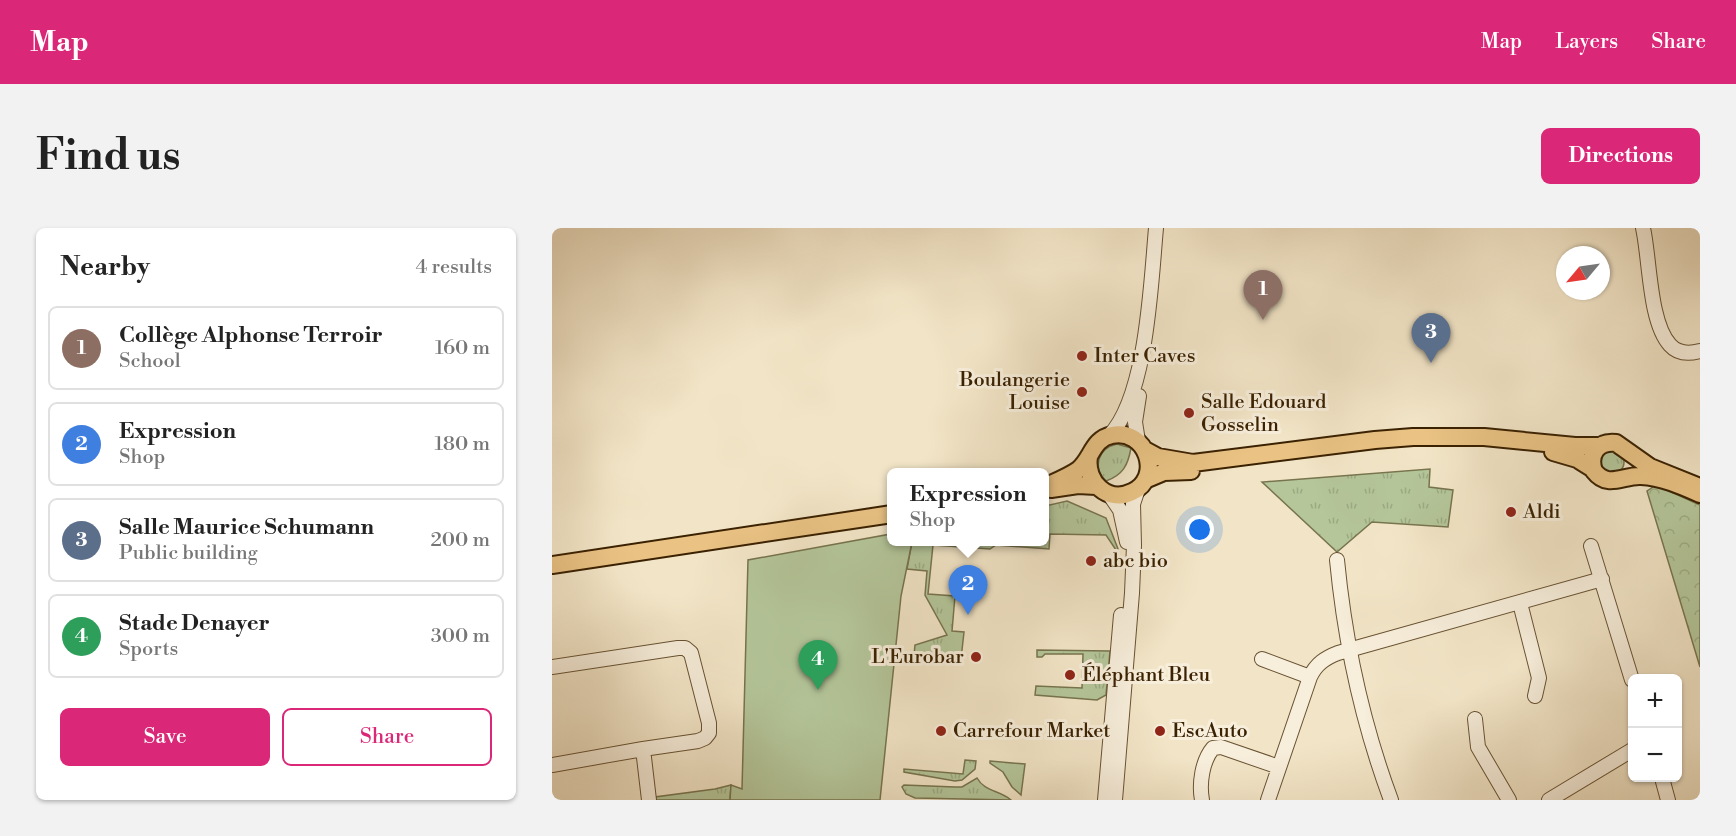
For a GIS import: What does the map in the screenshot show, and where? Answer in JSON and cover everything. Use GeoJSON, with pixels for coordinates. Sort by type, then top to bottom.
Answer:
{"type":"FeatureCollection","features":[{"type":"Feature","properties":{"kind":"main road"},"geometry":{"type":"LineString","coordinates":[[1049,485],[1078,470],[1097,443],[1109,436],[1126,435],[1158,457],[1193,463],[1401,438],[1462,437],[1600,446]]}},
{"type":"Feature","properties":{"kind":"main road"},"geometry":{"type":"LineString","coordinates":[[1593,469],[1593,455],[1600,446],[1608,442],[1616,443],[1650,467],[1700,487]]}},
{"type":"Feature","properties":{"kind":"main road"},"geometry":{"type":"LineString","coordinates":[[1049,488],[1078,485],[1126,495],[1142,484],[1169,471],[1209,470],[1375,447],[1464,443],[1533,448],[1569,456],[1593,469],[1599,477],[1608,481],[1643,476],[1660,479],[1700,494]]}},
{"type":"Feature","properties":{"kind":"main road"},"geometry":{"type":"LineString","coordinates":[[1142,446],[1149,466],[1142,484]]}},
{"type":"Feature","properties":{"kind":"main road"},"geometry":{"type":"LineString","coordinates":[[1624,477],[1630,466],[1628,452]]}},
{"type":"Feature","properties":{"kind":"main road"},"geometry":{"type":"LineString","coordinates":[[1089,457],[1089,471],[1103,490]]}},
{"type":"Feature","properties":{"kind":"main road"},"geometry":{"type":"LineString","coordinates":[[552,565],[887,515]]}},
{"type":"Feature","properties":{"kind":"street"},"geometry":{"type":"LineString","coordinates":[[1109,436],[1120,423],[1128,406],[1140,357],[1147,324],[1156,228]]}},
{"type":"Feature","properties":{"kind":"street"},"geometry":{"type":"LineString","coordinates":[[1142,446],[1135,429],[1136,412],[1155,327],[1163,228]]}},
{"type":"Feature","properties":{"kind":"street"},"geometry":{"type":"LineString","coordinates":[[1643,228],[1654,304],[1664,335],[1670,345],[1681,352],[1700,351]]}},
{"type":"Feature","properties":{"kind":"street"},"geometry":{"type":"LineString","coordinates":[[1115,800],[1132,584],[1133,504],[1142,484]]}},
{"type":"Feature","properties":{"kind":"street"},"geometry":{"type":"LineString","coordinates":[[1103,490],[1122,516],[1127,549],[1105,800]]}},
{"type":"Feature","properties":{"kind":"street"},"geometry":{"type":"LineString","coordinates":[[1591,546],[1630,674]]}},
{"type":"Feature","properties":{"kind":"street"},"geometry":{"type":"LineString","coordinates":[[1337,560],[1349,650],[1361,706],[1390,800]]}},
{"type":"Feature","properties":{"kind":"street"},"geometry":{"type":"LineString","coordinates":[[1268,800],[1310,677],[1324,660],[1349,650],[1602,579]]}},
{"type":"Feature","properties":{"kind":"street"},"geometry":{"type":"LineString","coordinates":[[1520,603],[1539,678],[1535,696]]}},
{"type":"Feature","properties":{"kind":"street"},"geometry":{"type":"LineString","coordinates":[[552,667],[678,648],[688,650],[693,657],[710,723],[709,733],[698,741],[552,765]]}},
{"type":"Feature","properties":{"kind":"street"},"geometry":{"type":"LineString","coordinates":[[1262,659],[1310,677]]}},
{"type":"Feature","properties":{"kind":"street"},"geometry":{"type":"LineString","coordinates":[[1475,719],[1478,747],[1509,800]]}},
{"type":"Feature","properties":{"kind":"street"},"geometry":{"type":"LineString","coordinates":[[1202,800],[1200,782],[1209,753],[1213,748],[1221,747],[1279,767]]}},
{"type":"Feature","properties":{"kind":"street"},"geometry":{"type":"LineString","coordinates":[[643,749],[649,800]]}},
{"type":"Feature","properties":{"kind":"street"},"geometry":{"type":"LineString","coordinates":[[1550,800],[1628,752]]}},
{"type":"Feature","properties":{"kind":"street"},"geometry":{"type":"LineString","coordinates":[[1663,782],[1668,800]]}},
{"type":"Feature","properties":{"kind":"green space"},"geometry":{"type":"Polygon","coordinates":[[[1117,444],[1131,448],[1128,459],[1121,472],[1106,481],[1099,470],[1099,459],[1105,450],[1117,444]]]}},
{"type":"Feature","properties":{"kind":"green space"},"geometry":{"type":"Polygon","coordinates":[[[1612,450],[1617,451],[1623,457],[1623,467],[1617,473],[1612,474],[1607,473],[1601,467],[1600,462],[1601,457],[1607,451],[1612,450]]]}},
{"type":"Feature","properties":{"kind":"green space"},"geometry":{"type":"Polygon","coordinates":[[[1430,469],[1429,487],[1453,490],[1448,527],[1372,522],[1337,552],[1262,482],[1430,469]]]}},
{"type":"Feature","properties":{"kind":"green space"},"geometry":{"type":"Polygon","coordinates":[[[1656,485],[1700,505],[1700,667],[1647,491],[1656,485]]]}},
{"type":"Feature","properties":{"kind":"green space"},"geometry":{"type":"Polygon","coordinates":[[[1067,501],[1106,518],[1118,553],[1106,535],[1050,534],[1049,549],[1009,546],[1049,546],[1049,505],[1067,501]]]}},
{"type":"Feature","properties":{"kind":"green space"},"geometry":{"type":"Polygon","coordinates":[[[887,535],[887,546],[911,546],[901,596],[880,800],[730,800],[731,785],[742,789],[748,560],[887,535]]]}},
{"type":"Feature","properties":{"kind":"green space"},"geometry":{"type":"Polygon","coordinates":[[[911,546],[933,546],[928,594],[955,596],[952,631],[964,632],[961,659],[914,655],[915,645],[947,635],[925,595],[927,571],[907,569],[911,546]]]}},
{"type":"Feature","properties":{"kind":"green space"},"geometry":{"type":"Polygon","coordinates":[[[947,546],[994,546],[990,549],[947,546]]]}},
{"type":"Feature","properties":{"kind":"green space"},"geometry":{"type":"Polygon","coordinates":[[[1037,650],[1110,651],[1106,695],[1097,700],[1035,695],[1036,686],[1082,688],[1083,654],[1045,654],[1037,657],[1037,650]]]}},
{"type":"Feature","properties":{"kind":"green space"},"geometry":{"type":"Polygon","coordinates":[[[965,760],[976,761],[975,769],[962,780],[955,781],[904,772],[904,769],[963,774],[965,760]]]}},
{"type":"Feature","properties":{"kind":"green space"},"geometry":{"type":"Polygon","coordinates":[[[990,761],[1025,764],[1021,795],[1012,787],[1003,772],[990,761]]]}},
{"type":"Feature","properties":{"kind":"green space"},"geometry":{"type":"Polygon","coordinates":[[[977,778],[984,786],[1011,800],[915,798],[906,794],[902,787],[904,785],[962,787],[977,778]]]}},
{"type":"Feature","properties":{"kind":"green space"},"geometry":{"type":"Polygon","coordinates":[[[731,785],[730,800],[655,800],[655,797],[731,785]]]}},
{"type":"Feature","properties":{"kind":"place","name":"Collège Alphonse Terroir"},"geometry":{"type":"Point","coordinates":[1263,320]}},
{"type":"Feature","properties":{"kind":"place","name":"Inter Caves"},"geometry":{"type":"Point","coordinates":[1082,356]}},
{"type":"Feature","properties":{"kind":"place","name":"Salle Maurice Schumann"},"geometry":{"type":"Point","coordinates":[1431,363]}},
{"type":"Feature","properties":{"kind":"place","name":"Boulangerie Louise"},"geometry":{"type":"Point","coordinates":[1082,392]}},
{"type":"Feature","properties":{"kind":"place","name":"Salle Edouard Gosselin"},"geometry":{"type":"Point","coordinates":[1189,413]}},
{"type":"Feature","properties":{"kind":"place","name":"Aldi"},"geometry":{"type":"Point","coordinates":[1511,512]}},
{"type":"Feature","properties":{"kind":"place","name":"abc bio"},"geometry":{"type":"Point","coordinates":[1091,561]}},
{"type":"Feature","properties":{"kind":"place","name":"Expression"},"geometry":{"type":"Point","coordinates":[968,615]}},
{"type":"Feature","properties":{"kind":"place","name":"L'Eurobar"},"geometry":{"type":"Point","coordinates":[976,657]}},
{"type":"Feature","properties":{"kind":"place","name":"Éléphant Bleu"},"geometry":{"type":"Point","coordinates":[1070,675]}},
{"type":"Feature","properties":{"kind":"place","name":"Stade Denayer"},"geometry":{"type":"Point","coordinates":[818,690]}},
{"type":"Feature","properties":{"kind":"place","name":"Carrefour Market"},"geometry":{"type":"Point","coordinates":[941,731]}},
{"type":"Feature","properties":{"kind":"place","name":"EscAuto"},"geometry":{"type":"Point","coordinates":[1160,731]}}]}
